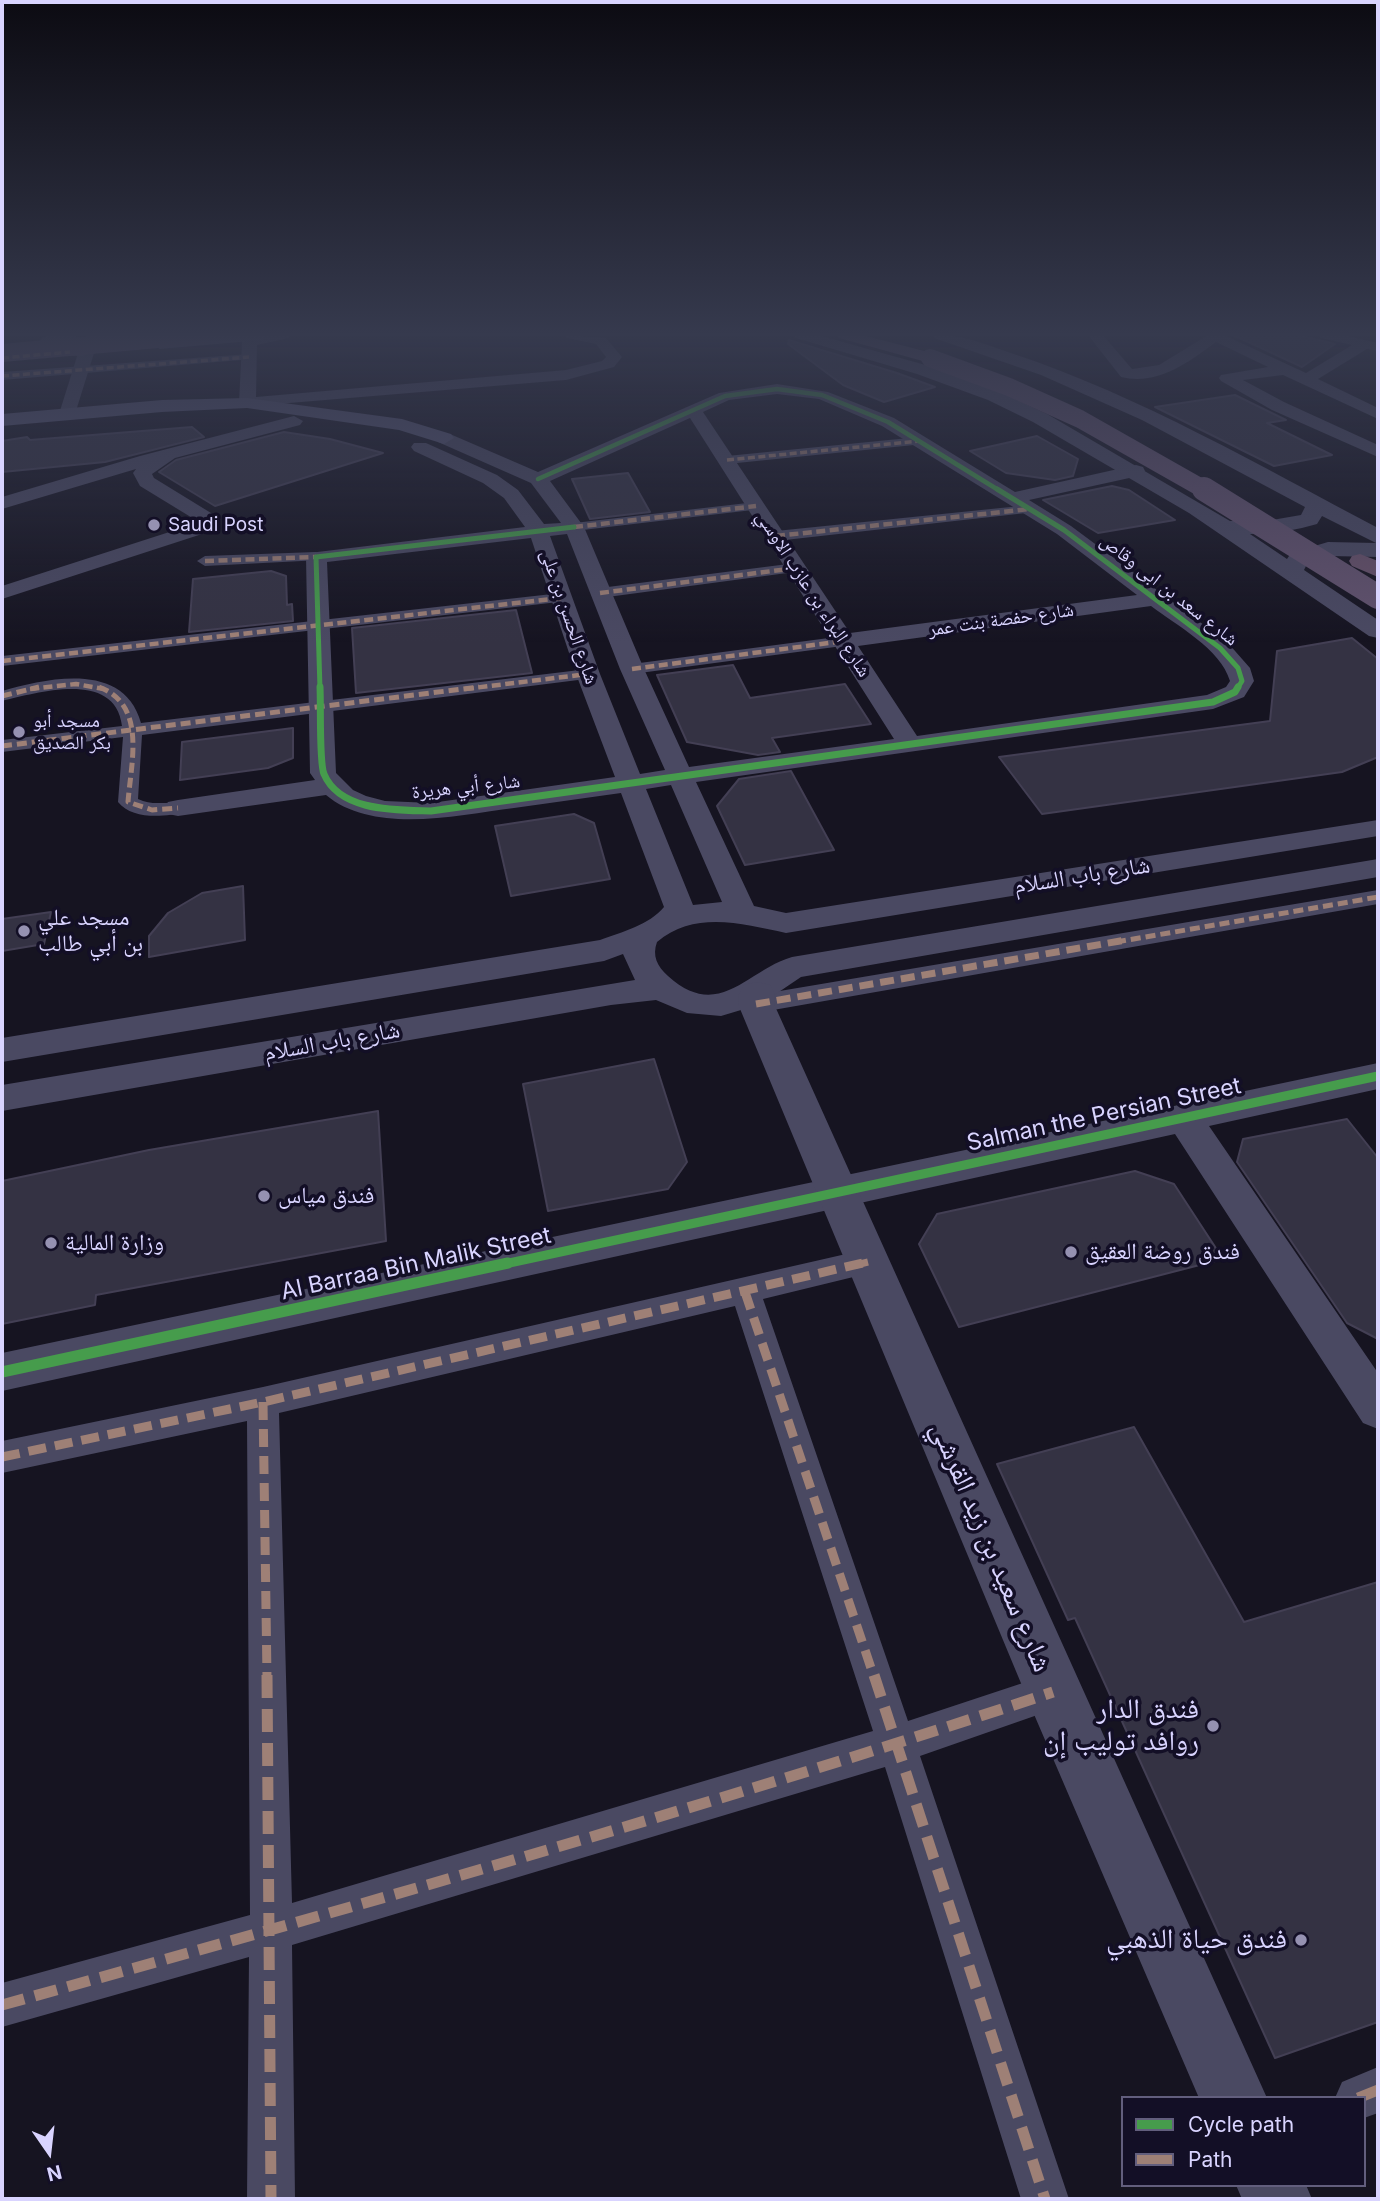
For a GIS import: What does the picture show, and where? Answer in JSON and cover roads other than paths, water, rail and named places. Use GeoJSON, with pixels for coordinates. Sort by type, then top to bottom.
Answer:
{"type":"FeatureCollection","features":[{"type":"Feature","properties":{"kind":"highway"},"geometry":{"type":"LineString","coordinates":[[1113,438],[1244,512],[1378,597]]}},
{"type":"Feature","properties":{"kind":"highway"},"geometry":{"type":"LineString","coordinates":[[1149,438],[1223,478]]}},
{"type":"Feature","properties":{"kind":"highway"},"geometry":{"type":"LineString","coordinates":[[1270,505],[1374,563]]}},
{"type":"Feature","properties":{"kind":"main road","name":"شارع الحسن بن على"},"geometry":{"type":"LineString","coordinates":[[383,438],[420,447]]}},
{"type":"Feature","properties":{"kind":"street"},"geometry":{"type":"LineString","coordinates":[[210,443],[213,438]]}},
{"type":"Feature","properties":{"kind":"street"},"geometry":{"type":"LineString","coordinates":[[2,503],[230,438]]}},
{"type":"Feature","properties":{"kind":"street","name":"شارع الحسن بن على"},"geometry":{"type":"LineString","coordinates":[[444,438],[538,479],[556,499],[574,527],[632,669],[743,914]]}},
{"type":"Feature","properties":{"kind":"street","name":"شارع سعد بن ابى وقاص"},"geometry":{"type":"LineString","coordinates":[[538,479],[631,438]]}},
{"type":"Feature","properties":{"kind":"street","name":"شارع البراء بن عازب الاوسي"},"geometry":{"type":"LineString","coordinates":[[712,438],[910,744]]}},
{"type":"Feature","properties":{"kind":"street","name":"شارع سعد بن ابى وقاص"},"geometry":{"type":"LineString","coordinates":[[631,785],[1213,702],[1235,692],[1242,681],[1238,668],[1220,648],[1064,530],[914,438]]}},
{"type":"Feature","properties":{"kind":"street"},"geometry":{"type":"LineString","coordinates":[[1076,438],[1222,524],[1378,631]]}},
{"type":"Feature","properties":{"kind":"street"},"geometry":{"type":"LineString","coordinates":[[1191,438],[1378,537]]}},
{"type":"Feature","properties":{"kind":"street"},"geometry":{"type":"LineString","coordinates":[[1347,438],[1378,452]]}},
{"type":"Feature","properties":{"kind":"street"},"geometry":{"type":"LineString","coordinates":[[727,460],[919,441]]}},
{"type":"Feature","properties":{"kind":"street","name":"شارع الحسن بن على"},"geometry":{"type":"LineString","coordinates":[[420,447],[490,479],[511,494],[538,530],[588,674],[679,908],[657,929]]}},
{"type":"Feature","properties":{"kind":"street"},"geometry":{"type":"LineString","coordinates":[[2,593],[195,530],[202,524],[204,517],[147,482],[142,473],[167,456]]}},
{"type":"Feature","properties":{"kind":"street"},"geometry":{"type":"LineString","coordinates":[[776,536],[1021,504],[1136,471]]}},
{"type":"Feature","properties":{"kind":"street"},"geometry":{"type":"LineString","coordinates":[[1222,524],[1258,530],[1288,526],[1309,519],[1318,504]]}},
{"type":"Feature","properties":{"kind":"street"},"geometry":{"type":"LineString","coordinates":[[205,561],[316,557],[756,506]]}},
{"type":"Feature","properties":{"kind":"street"},"geometry":{"type":"LineString","coordinates":[[1292,572],[1299,558],[1328,549],[1374,563]]}},
{"type":"Feature","properties":{"kind":"street"},"geometry":{"type":"LineString","coordinates":[[2,696],[33,688],[74,683],[102,687],[119,700],[131,718],[128,802],[137,808],[159,811],[330,786],[323,773],[316,557]]}},
{"type":"Feature","properties":{"kind":"street"},"geometry":{"type":"LineString","coordinates":[[600,593],[796,568]]}},
{"type":"Feature","properties":{"kind":"street"},"geometry":{"type":"LineString","coordinates":[[2,661],[561,598]]}},
{"type":"Feature","properties":{"kind":"street","name":"شارع حفصة بنت عمر"},"geometry":{"type":"LineString","coordinates":[[844,641],[1158,599]]}},
{"type":"Feature","properties":{"kind":"street"},"geometry":{"type":"LineString","coordinates":[[632,669],[844,641]]}},
{"type":"Feature","properties":{"kind":"street"},"geometry":{"type":"LineString","coordinates":[[2,746],[588,674]]}},
{"type":"Feature","properties":{"kind":"street","name":"شارع أبي هريرة"},"geometry":{"type":"LineString","coordinates":[[330,786],[348,799],[379,810],[431,811],[631,785]]}},
{"type":"Feature","properties":{"kind":"street","name":"شارع باب السلام"},"geometry":{"type":"LineString","coordinates":[[2,1050],[604,950],[702,913],[743,914],[786,923],[1378,828]]}},
{"type":"Feature","properties":{"kind":"street","name":"شارع باب السلام"},"geometry":{"type":"LineString","coordinates":[[757,999],[771,981],[792,968],[1378,868]]}},
{"type":"Feature","properties":{"kind":"street"},"geometry":{"type":"LineString","coordinates":[[657,929],[640,948],[640,961],[650,978],[683,1000],[721,1004],[1378,897]]}},
{"type":"Feature","properties":{"kind":"street","name":"شارع باب السلام"},"geometry":{"type":"LineString","coordinates":[[2,1098],[611,994],[663,988]]}},
{"type":"Feature","properties":{"kind":"street","name":"شارع سعيد بن زيد القرشي"},"geometry":{"type":"LineString","coordinates":[[757,999],[1053,1692],[1232,2096]]}},
{"type":"Feature","properties":{"kind":"street","name":"Salman the Persian Street"},"geometry":{"type":"LineString","coordinates":[[839,1194],[1378,1076]]}},
{"type":"Feature","properties":{"kind":"street"},"geometry":{"type":"LineString","coordinates":[[1182,1117],[1378,1409]]}},
{"type":"Feature","properties":{"kind":"street","name":"Al Barraa Bin Malik Street"},"geometry":{"type":"LineString","coordinates":[[2,1371],[839,1194]]}},
{"type":"Feature","properties":{"kind":"street"},"geometry":{"type":"LineString","coordinates":[[2,1457],[263,1402],[868,1262]]}},
{"type":"Feature","properties":{"kind":"street"},"geometry":{"type":"LineString","coordinates":[[745,1292],[897,1744],[1045,2199]]}},
{"type":"Feature","properties":{"kind":"street"},"geometry":{"type":"LineString","coordinates":[[263,1402],[271,1930],[271,2199]]}},
{"type":"Feature","properties":{"kind":"street"},"geometry":{"type":"LineString","coordinates":[[2,2005],[271,1930],[897,1744],[1053,1692]]}},
{"type":"Feature","properties":{"kind":"place","name":"Saudi Post"},"geometry":{"type":"Point","coordinates":[154,525]}},
{"type":"Feature","properties":{"kind":"place","name":"مسجد أبو بكر الصديق"},"geometry":{"type":"Point","coordinates":[19,732]}},
{"type":"Feature","properties":{"kind":"place","name":"مسجد علي بن أبي طالب"},"geometry":{"type":"Point","coordinates":[24,931]}},
{"type":"Feature","properties":{"kind":"place","name":"فندق مياس"},"geometry":{"type":"Point","coordinates":[264,1196]}},
{"type":"Feature","properties":{"kind":"place","name":"وزارة المالية"},"geometry":{"type":"Point","coordinates":[51,1243]}},
{"type":"Feature","properties":{"kind":"place","name":"فندق روضة العقيق"},"geometry":{"type":"Point","coordinates":[1071,1252]}},
{"type":"Feature","properties":{"kind":"place","name":"فندق الدار روافد توليب إن"},"geometry":{"type":"Point","coordinates":[1213,1726]}},
{"type":"Feature","properties":{"kind":"place","name":"فندق حياة الذهبي"},"geometry":{"type":"Point","coordinates":[1301,1940]}}]}
